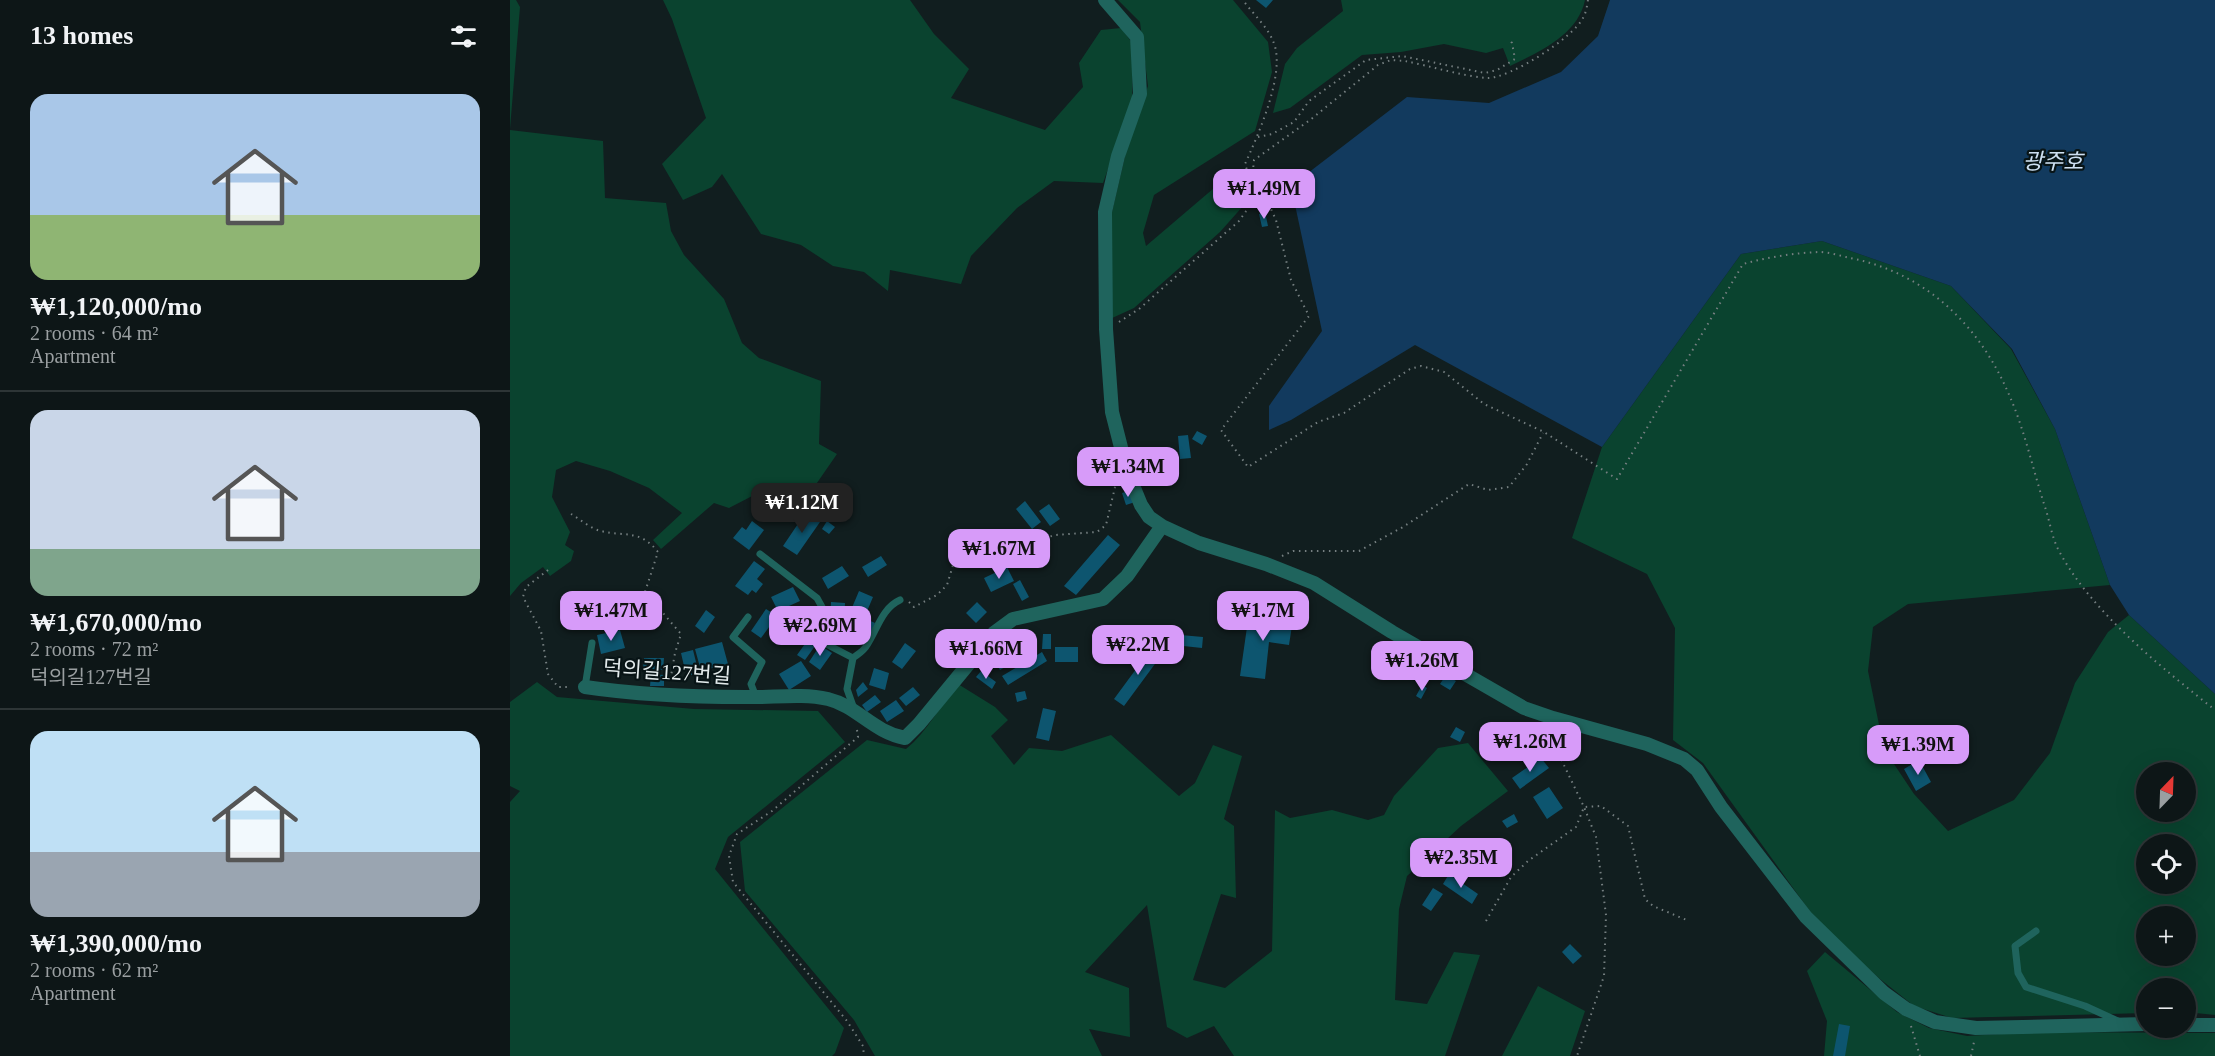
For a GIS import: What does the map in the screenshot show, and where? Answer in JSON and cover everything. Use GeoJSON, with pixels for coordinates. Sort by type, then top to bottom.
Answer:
{"type":"FeatureCollection","features":[{"type":"Feature","properties":{"kind":"street"},"geometry":{"type":"LineString","coordinates":[[1105,0],[1137,37],[1140,94],[1118,156],[1105,212],[1106,329],[1112,412],[1127,471],[1141,505],[1149,517],[1162,526],[1199,543],[1266,564],[1314,583],[1392,632],[1524,708],[1647,744],[1684,759],[1697,770],[1721,807],[1806,916],[1884,993],[1906,1009],[1935,1022],[1976,1028],[2136,1024]]}},
{"type":"Feature","properties":{"kind":"street","name":"덕의길127번길"},"geometry":{"type":"LineString","coordinates":[[585,687],[668,696],[797,696],[828,699],[855,712],[889,735],[905,738],[994,633],[1014,619],[1103,599],[1128,576],[1162,526]]}},
{"type":"Feature","properties":{"kind":"street"},"geometry":{"type":"LineString","coordinates":[[2196,1025],[2215,1025]]}},
{"type":"Feature","properties":{"kind":"lane"},"geometry":{"type":"LineString","coordinates":[[760,554],[817,598],[822,608],[819,624],[821,639],[853,658]]}},
{"type":"Feature","properties":{"kind":"lane"},"geometry":{"type":"LineString","coordinates":[[855,712],[847,689],[853,658],[866,648],[884,615],[893,603],[900,600]]}},
{"type":"Feature","properties":{"kind":"lane","name":"덕의길127번길"},"geometry":{"type":"LineString","coordinates":[[748,617],[733,637],[762,662],[751,684],[756,697]]}},
{"type":"Feature","properties":{"kind":"lane","name":"덕의길127번길"},"geometry":{"type":"LineString","coordinates":[[585,687],[592,643]]}},
{"type":"Feature","properties":{"kind":"lane"},"geometry":{"type":"LineString","coordinates":[[2036,931],[2015,946],[2018,972],[2026,987],[2085,1006],[2126,1024]]}},
{"type":"Feature","properties":{"kind":"path"},"geometry":{"type":"LineString","coordinates":[[1243,0],[1274,41],[1278,73],[1258,136],[1245,164],[1256,197],[1264,203],[1268,201]]}},
{"type":"Feature","properties":{"kind":"path"},"geometry":{"type":"LineString","coordinates":[[1588,0],[1584,18],[1566,39],[1544,54],[1509,72],[1489,78],[1405,61],[1391,60],[1378,65],[1310,120],[1254,160],[1253,170],[1276,220],[1291,280],[1309,316],[1221,430],[1248,467],[1318,422],[1344,413],[1410,369],[1421,366],[1444,372],[1484,404],[1544,432],[1617,479],[1743,264],[1768,257],[1822,252],[1874,262],[1909,279],[1941,300],[1985,348],[2011,398],[2057,547],[2073,573],[2101,609],[2178,681],[2215,710]]}},
{"type":"Feature","properties":{"kind":"path"},"geometry":{"type":"LineString","coordinates":[[1258,136],[1272,134],[1294,122],[1309,101],[1366,60],[1402,56],[1485,73],[1497,70],[1515,59],[1509,39]]}},
{"type":"Feature","properties":{"kind":"path"},"geometry":{"type":"LineString","coordinates":[[1106,329],[1148,302],[1239,221],[1256,197]]}},
{"type":"Feature","properties":{"kind":"path"},"geometry":{"type":"LineString","coordinates":[[1266,564],[1293,551],[1359,551],[1403,527],[1469,484],[1488,490],[1509,487],[1527,464],[1544,432]]}},
{"type":"Feature","properties":{"kind":"path"},"geometry":{"type":"LineString","coordinates":[[900,600],[914,607],[937,595],[947,585],[956,555],[965,545],[978,538],[1035,541],[1055,535],[1097,532],[1106,525],[1115,484],[1127,471]]}},
{"type":"Feature","properties":{"kind":"path"},"geometry":{"type":"LineString","coordinates":[[571,514],[600,531],[632,534],[650,542],[658,552],[645,592],[681,634],[675,653],[668,696]]}},
{"type":"Feature","properties":{"kind":"path"},"geometry":{"type":"LineString","coordinates":[[548,570],[526,587],[523,597],[541,631],[548,674],[558,687],[585,687]]}},
{"type":"Feature","properties":{"kind":"path"},"geometry":{"type":"LineString","coordinates":[[855,712],[858,737],[772,811],[737,834],[729,856],[733,882],[847,1022],[863,1046],[864,1056]]}},
{"type":"Feature","properties":{"kind":"path"},"geometry":{"type":"LineString","coordinates":[[1553,718],[1551,738],[1596,837],[1606,925],[1604,976],[1577,1056]]}},
{"type":"Feature","properties":{"kind":"path"},"geometry":{"type":"LineString","coordinates":[[1584,807],[1601,806],[1628,826],[1645,899],[1653,906],[1689,921]]}},
{"type":"Feature","properties":{"kind":"path"},"geometry":{"type":"LineString","coordinates":[[1486,921],[1511,877],[1528,861],[1576,827],[1584,807]]}},
{"type":"Feature","properties":{"kind":"path"},"geometry":{"type":"LineString","coordinates":[[1906,1009],[1920,1056]]}},
{"type":"Feature","properties":{"kind":"green space"},"geometry":{"type":"Polygon","coordinates":[[[510,0],[516,0],[520,7],[510,129],[510,0]]]}},
{"type":"Feature","properties":{"kind":"green space"},"geometry":{"type":"Polygon","coordinates":[[[663,0],[910,0],[934,34],[969,69],[951,98],[1045,130],[1083,87],[1079,63],[1101,30],[1121,28],[1133,44],[1132,102],[1103,183],[1054,181],[1017,208],[971,256],[961,284],[890,270],[888,291],[864,272],[833,266],[801,245],[761,234],[722,174],[712,187],[683,200],[662,164],[706,118],[672,19],[663,0]]]}},
{"type":"Feature","properties":{"kind":"green space"},"geometry":{"type":"Polygon","coordinates":[[[1118,0],[1233,0],[1268,42],[1272,72],[1255,131],[1154,195],[1143,233],[1146,246],[1234,171],[1246,180],[1252,196],[1220,232],[1134,308],[1110,319],[1112,212],[1127,148],[1148,86],[1140,22],[1118,0]]]}},
{"type":"Feature","properties":{"kind":"green space"},"geometry":{"type":"Polygon","coordinates":[[[1341,0],[1585,0],[1581,12],[1566,33],[1545,48],[1510,66],[1503,48],[1486,53],[1444,44],[1401,52],[1362,55],[1290,108],[1273,113],[1285,64],[1297,48],[1343,11],[1341,0]]]}},
{"type":"Feature","properties":{"kind":"green space"},"geometry":{"type":"Polygon","coordinates":[[[510,130],[603,141],[605,198],[666,203],[671,231],[684,255],[724,299],[742,343],[759,358],[821,381],[819,444],[837,454],[801,506],[758,493],[729,508],[714,503],[661,549],[653,540],[682,513],[649,488],[610,471],[576,461],[556,470],[552,497],[570,532],[565,545],[574,551],[571,561],[550,576],[543,567],[521,583],[510,596],[510,130]]]}},
{"type":"Feature","properties":{"kind":"green space"},"geometry":{"type":"Polygon","coordinates":[[[1822,241],[1951,286],[2011,349],[2055,429],[2110,585],[1908,604],[1873,627],[1868,671],[1884,749],[1914,794],[1948,831],[2014,800],[2050,753],[2075,683],[2108,632],[2129,615],[2215,694],[2215,1015],[2196,1013],[2196,978],[2136,978],[2136,1013],[1952,1018],[1914,1006],[1819,924],[1703,763],[1673,740],[1675,628],[1647,574],[1572,538],[1602,447],[1741,254],[1822,241]]]}},
{"type":"Feature","properties":{"kind":"green space"},"geometry":{"type":"Polygon","coordinates":[[[537,682],[557,697],[694,709],[818,711],[845,742],[728,837],[715,869],[844,1028],[832,1056],[510,1056],[510,802],[520,791],[510,786],[510,702],[537,682]]]}},
{"type":"Feature","properties":{"kind":"green space"},"geometry":{"type":"Polygon","coordinates":[[[958,684],[995,707],[1008,720],[991,736],[1014,765],[1029,748],[1062,751],[1111,735],[1179,796],[1195,783],[1213,745],[1242,756],[1224,819],[1234,826],[1236,898],[1221,894],[1193,980],[1225,988],[1272,951],[1275,810],[1290,818],[1332,810],[1368,820],[1384,815],[1394,796],[1438,748],[1468,743],[1508,791],[1461,826],[1407,876],[1399,909],[1395,1000],[1427,1004],[1454,952],[1480,955],[1445,1056],[1234,1056],[1214,1026],[1187,1038],[1167,1027],[1147,905],[1085,972],[1129,988],[1130,1037],[1089,1029],[1102,1056],[875,1056],[854,1020],[745,891],[740,842],[867,740],[906,749],[921,734],[958,684]]]}},
{"type":"Feature","properties":{"kind":"green space"},"geometry":{"type":"Polygon","coordinates":[[[1825,952],[1897,1012],[1929,1028],[1967,1036],[2035,1032],[2136,1033],[2136,1038],[2196,1038],[2196,1033],[2215,1033],[2215,1056],[1824,1056],[1827,1021],[1807,971],[1825,952]]]}},
{"type":"Feature","properties":{"kind":"green space"},"geometry":{"type":"Polygon","coordinates":[[[1538,986],[1585,1011],[1570,1056],[1502,1056],[1538,986]]]}},
{"type":"Feature","properties":{"kind":"water","name":"광주호"},"geometry":{"type":"Polygon","coordinates":[[[1610,0],[2215,0],[2215,694],[2129,615],[2110,585],[2055,429],[2012,349],[1951,286],[1822,241],[1741,254],[1602,447],[1415,345],[1291,420],[1269,430],[1269,406],[1322,331],[1291,186],[1407,97],[1489,103],[1561,72],[1598,36],[1610,0]]]}},
{"type":"Feature","properties":{"kind":"building"},"geometry":{"type":"Polygon","coordinates":[[[1256,0],[1273,0],[1266,8],[1256,0]]]}},
{"type":"Feature","properties":{"kind":"building"},"geometry":{"type":"Polygon","coordinates":[[[1265,212],[1268,226],[1262,227],[1259,214],[1265,212]]]}},
{"type":"Feature","properties":{"kind":"building"},"geometry":{"type":"Polygon","coordinates":[[[1197,431],[1207,436],[1202,445],[1192,439],[1197,431]]]}},
{"type":"Feature","properties":{"kind":"building"},"geometry":{"type":"Polygon","coordinates":[[[1188,435],[1191,458],[1180,459],[1178,436],[1188,435]]]}},
{"type":"Feature","properties":{"kind":"building"},"geometry":{"type":"Polygon","coordinates":[[[1131,490],[1135,502],[1126,505],[1122,493],[1131,490]]]}},
{"type":"Feature","properties":{"kind":"building"},"geometry":{"type":"Polygon","coordinates":[[[1025,501],[1041,522],[1032,529],[1016,509],[1025,501]]]}},
{"type":"Feature","properties":{"kind":"building"},"geometry":{"type":"Polygon","coordinates":[[[1049,504],[1060,519],[1050,526],[1039,511],[1049,504]]]}},
{"type":"Feature","properties":{"kind":"building"},"geometry":{"type":"Polygon","coordinates":[[[806,512],[820,522],[797,555],[783,546],[806,512]]]}},
{"type":"Feature","properties":{"kind":"building"},"geometry":{"type":"Polygon","coordinates":[[[752,521],[764,530],[749,550],[733,538],[742,527],[746,530],[752,521]]]}},
{"type":"Feature","properties":{"kind":"building"},"geometry":{"type":"Polygon","coordinates":[[[827,521],[835,527],[829,534],[822,529],[827,521]]]}},
{"type":"Feature","properties":{"kind":"building"},"geometry":{"type":"Polygon","coordinates":[[[1108,535],[1120,545],[1076,595],[1064,586],[1108,535]]]}},
{"type":"Feature","properties":{"kind":"building"},"geometry":{"type":"Polygon","coordinates":[[[881,556],[887,565],[868,577],[862,567],[881,556]]]}},
{"type":"Feature","properties":{"kind":"building"},"geometry":{"type":"Polygon","coordinates":[[[754,561],[765,569],[757,579],[763,584],[756,593],[752,590],[748,595],[735,586],[754,561]]]}},
{"type":"Feature","properties":{"kind":"building"},"geometry":{"type":"Polygon","coordinates":[[[842,566],[849,576],[828,589],[822,578],[842,566]]]}},
{"type":"Feature","properties":{"kind":"building"},"geometry":{"type":"Polygon","coordinates":[[[1007,567],[1014,581],[991,592],[984,578],[1007,567]]]}},
{"type":"Feature","properties":{"kind":"building"},"geometry":{"type":"Polygon","coordinates":[[[1020,580],[1029,597],[1022,601],[1013,584],[1020,580]]]}},
{"type":"Feature","properties":{"kind":"building"},"geometry":{"type":"Polygon","coordinates":[[[793,587],[800,601],[778,611],[771,597],[793,587]]]}},
{"type":"Feature","properties":{"kind":"building"},"geometry":{"type":"Polygon","coordinates":[[[859,591],[873,597],[865,616],[851,610],[859,591]]]}},
{"type":"Feature","properties":{"kind":"building"},"geometry":{"type":"Polygon","coordinates":[[[1271,592],[1294,596],[1291,616],[1268,613],[1271,592]]]}},
{"type":"Feature","properties":{"kind":"building"},"geometry":{"type":"Polygon","coordinates":[[[831,602],[845,603],[844,629],[830,628],[831,602]]]}},
{"type":"Feature","properties":{"kind":"building"},"geometry":{"type":"Polygon","coordinates":[[[977,602],[987,612],[976,623],[966,613],[977,602]]]}},
{"type":"Feature","properties":{"kind":"building"},"geometry":{"type":"Polygon","coordinates":[[[766,609],[777,616],[761,638],[751,631],[766,609]]]}},
{"type":"Feature","properties":{"kind":"building"},"geometry":{"type":"Polygon","coordinates":[[[706,610],[715,617],[704,633],[695,626],[706,610]]]}},
{"type":"Feature","properties":{"kind":"building"},"geometry":{"type":"Polygon","coordinates":[[[1249,613],[1293,619],[1289,645],[1269,642],[1265,679],[1240,676],[1249,613]]]}},
{"type":"Feature","properties":{"kind":"building"},"geometry":{"type":"Polygon","coordinates":[[[866,619],[875,623],[870,636],[861,632],[866,619]]]}},
{"type":"Feature","properties":{"kind":"building"},"geometry":{"type":"Polygon","coordinates":[[[620,630],[625,648],[601,654],[597,635],[620,630]]]}},
{"type":"Feature","properties":{"kind":"building"},"geometry":{"type":"Polygon","coordinates":[[[1147,632],[1203,637],[1202,648],[1146,642],[1147,632]]]}},
{"type":"Feature","properties":{"kind":"building"},"geometry":{"type":"Polygon","coordinates":[[[1043,634],[1051,634],[1051,649],[1042,649],[1043,634]]]}},
{"type":"Feature","properties":{"kind":"building"},"geometry":{"type":"Polygon","coordinates":[[[807,641],[815,646],[805,660],[797,655],[807,641]]]}},
{"type":"Feature","properties":{"kind":"building"},"geometry":{"type":"Polygon","coordinates":[[[722,642],[728,664],[701,671],[695,649],[722,642]]]}},
{"type":"Feature","properties":{"kind":"building"},"geometry":{"type":"Polygon","coordinates":[[[905,643],[916,651],[902,669],[892,662],[905,643]]]}},
{"type":"Feature","properties":{"kind":"building"},"geometry":{"type":"Polygon","coordinates":[[[820,645],[832,653],[820,670],[809,662],[820,645]]]}},
{"type":"Feature","properties":{"kind":"building"},"geometry":{"type":"Polygon","coordinates":[[[1153,646],[1163,653],[1124,706],[1114,699],[1153,646]]]}},
{"type":"Feature","properties":{"kind":"building"},"geometry":{"type":"Polygon","coordinates":[[[1055,647],[1078,647],[1078,662],[1055,662],[1055,647]]]}},
{"type":"Feature","properties":{"kind":"building"},"geometry":{"type":"Polygon","coordinates":[[[693,650],[699,674],[691,675],[688,665],[684,666],[681,653],[693,650]]]}},
{"type":"Feature","properties":{"kind":"building"},"geometry":{"type":"Polygon","coordinates":[[[997,651],[1007,666],[1000,670],[991,655],[997,651]]]}},
{"type":"Feature","properties":{"kind":"building"},"geometry":{"type":"Polygon","coordinates":[[[1042,652],[1047,661],[1008,685],[1002,676],[1042,652]]]}},
{"type":"Feature","properties":{"kind":"building"},"geometry":{"type":"Polygon","coordinates":[[[644,658],[664,658],[663,670],[643,669],[644,658]]]}},
{"type":"Feature","properties":{"kind":"building"},"geometry":{"type":"Polygon","coordinates":[[[801,661],[811,676],[789,690],[779,674],[801,661]]]}},
{"type":"Feature","properties":{"kind":"building"},"geometry":{"type":"Polygon","coordinates":[[[1431,663],[1436,666],[1430,676],[1425,674],[1431,663]]]}},
{"type":"Feature","properties":{"kind":"building"},"geometry":{"type":"Polygon","coordinates":[[[874,668],[889,673],[885,690],[869,685],[874,668]]]}},
{"type":"Feature","properties":{"kind":"building"},"geometry":{"type":"Polygon","coordinates":[[[981,671],[996,682],[992,689],[976,677],[981,671]]]}},
{"type":"Feature","properties":{"kind":"building"},"geometry":{"type":"Polygon","coordinates":[[[651,674],[664,675],[664,686],[650,686],[651,674]]]}},
{"type":"Feature","properties":{"kind":"building"},"geometry":{"type":"Polygon","coordinates":[[[1446,675],[1456,681],[1450,690],[1440,684],[1446,675]]]}},
{"type":"Feature","properties":{"kind":"building"},"geometry":{"type":"Polygon","coordinates":[[[863,682],[868,689],[858,697],[856,690],[863,682]]]}},
{"type":"Feature","properties":{"kind":"building"},"geometry":{"type":"Polygon","coordinates":[[[1422,685],[1427,688],[1421,699],[1416,696],[1422,685]]]}},
{"type":"Feature","properties":{"kind":"building"},"geometry":{"type":"Polygon","coordinates":[[[913,687],[920,695],[906,706],[899,698],[913,687]]]}},
{"type":"Feature","properties":{"kind":"building"},"geometry":{"type":"Polygon","coordinates":[[[1025,691],[1027,699],[1017,702],[1015,693],[1025,691]]]}},
{"type":"Feature","properties":{"kind":"building"},"geometry":{"type":"Polygon","coordinates":[[[875,695],[881,702],[867,712],[862,705],[875,695]]]}},
{"type":"Feature","properties":{"kind":"building"},"geometry":{"type":"Polygon","coordinates":[[[896,700],[904,711],[887,722],[880,711],[896,700]]]}},
{"type":"Feature","properties":{"kind":"building"},"geometry":{"type":"Polygon","coordinates":[[[1043,708],[1056,711],[1049,741],[1036,738],[1043,708]]]}},
{"type":"Feature","properties":{"kind":"building"},"geometry":{"type":"Polygon","coordinates":[[[1456,727],[1465,732],[1460,742],[1450,737],[1456,727]]]}},
{"type":"Feature","properties":{"kind":"building"},"geometry":{"type":"Polygon","coordinates":[[[1541,758],[1549,768],[1520,789],[1512,778],[1541,758]]]}},
{"type":"Feature","properties":{"kind":"building"},"geometry":{"type":"Polygon","coordinates":[[[1919,760],[1931,782],[1916,791],[1904,769],[1919,760]]]}},
{"type":"Feature","properties":{"kind":"building"},"geometry":{"type":"Polygon","coordinates":[[[1549,787],[1563,808],[1547,819],[1533,797],[1549,787]]]}},
{"type":"Feature","properties":{"kind":"building"},"geometry":{"type":"Polygon","coordinates":[[[1514,814],[1518,822],[1507,828],[1502,821],[1514,814]]]}},
{"type":"Feature","properties":{"kind":"building"},"geometry":{"type":"Polygon","coordinates":[[[1449,874],[1478,894],[1472,904],[1443,884],[1449,874]]]}},
{"type":"Feature","properties":{"kind":"building"},"geometry":{"type":"Polygon","coordinates":[[[1433,888],[1443,894],[1431,911],[1422,905],[1433,888]]]}},
{"type":"Feature","properties":{"kind":"building"},"geometry":{"type":"Polygon","coordinates":[[[1570,944],[1582,956],[1573,964],[1562,952],[1570,944]]]}},
{"type":"Feature","properties":{"kind":"building"},"geometry":{"type":"Polygon","coordinates":[[[1839,1024],[1850,1026],[1845,1056],[1833,1056],[1839,1024]]]}}]}
